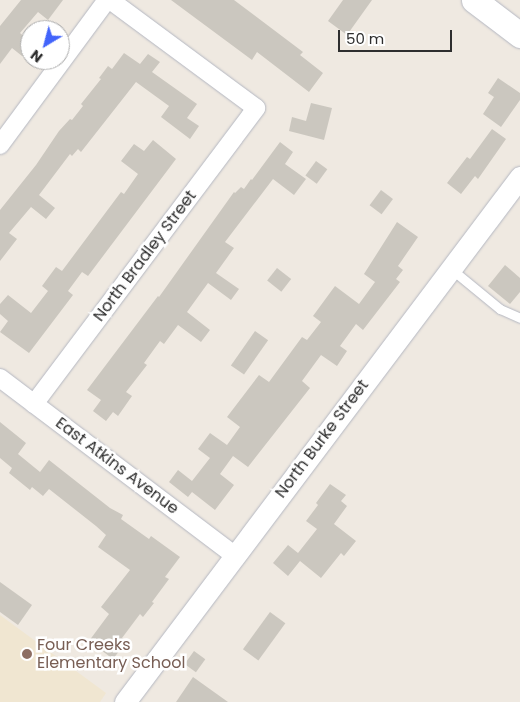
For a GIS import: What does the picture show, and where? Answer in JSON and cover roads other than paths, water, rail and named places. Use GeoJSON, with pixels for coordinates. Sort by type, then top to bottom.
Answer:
{"type":"FeatureCollection","features":[{"type":"Feature","properties":{"kind":"main road"},"geometry":{"type":"LineString","coordinates":[[474,0],[520,35]]}},
{"type":"Feature","properties":{"kind":"street","name":"North Bradley Street"},"geometry":{"type":"LineString","coordinates":[[34,404],[256,108],[109,0]]}},
{"type":"Feature","properties":{"kind":"street"},"geometry":{"type":"LineString","coordinates":[[0,145],[109,0]]}},
{"type":"Feature","properties":{"kind":"street","name":"North Burke Street"},"geometry":{"type":"LineString","coordinates":[[125,702],[520,177]]}},
{"type":"Feature","properties":{"kind":"street","name":"East Atkins Avenue"},"geometry":{"type":"LineString","coordinates":[[0,378],[234,555]]}},
{"type":"Feature","properties":{"kind":"lane"},"geometry":{"type":"LineString","coordinates":[[450,268],[500,309],[520,318]]}},
{"type":"Feature","properties":{"kind":"place","name":"Four Creeks Elementary School"},"geometry":{"type":"Point","coordinates":[27,654]}}]}
